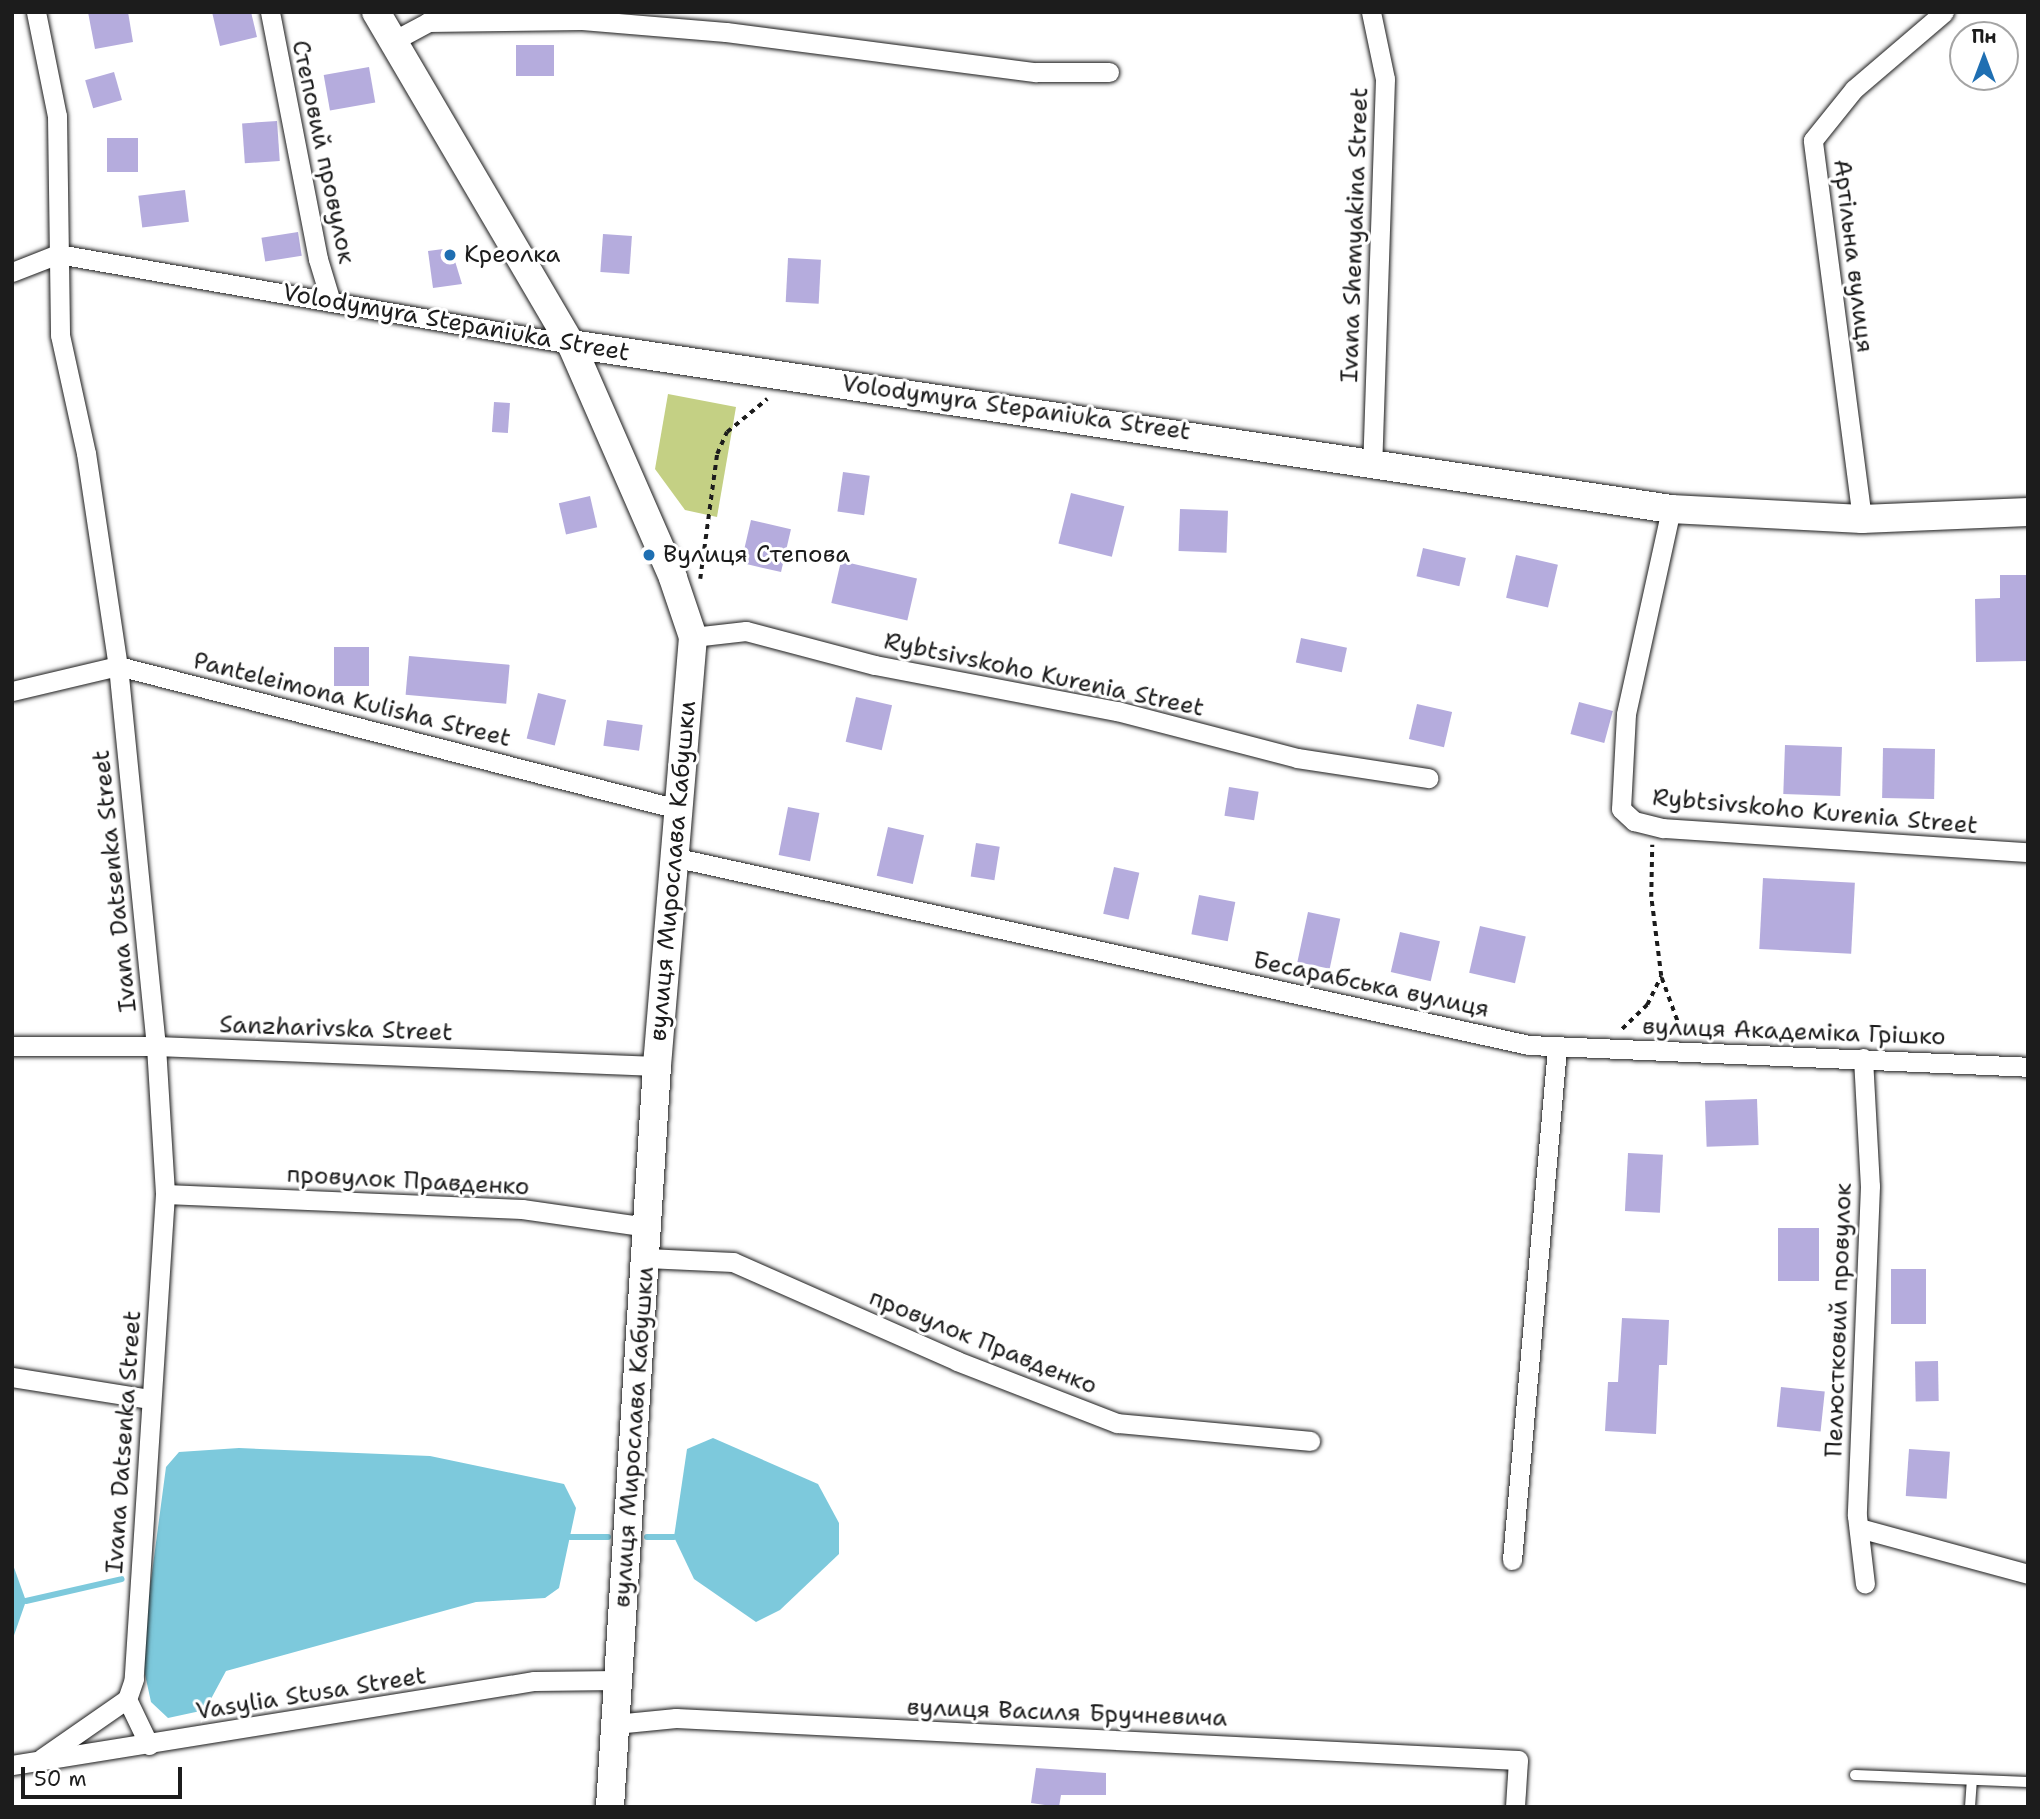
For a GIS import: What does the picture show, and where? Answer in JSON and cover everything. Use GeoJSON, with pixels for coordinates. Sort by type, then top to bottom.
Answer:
{"type":"FeatureCollection","features":[{"type":"Feature","properties":{"kind":"street","name":"Ivana Datsenka Street"},"geometry":{"type":"LineString","coordinates":[[36,12],[57,116],[63,188],[58,254],[61,335],[86,453],[118,666],[156,1046],[165,1194],[134,1679],[127,1699]]}},
{"type":"Feature","properties":{"kind":"street","name":"Степовий провулок"},"geometry":{"type":"LineString","coordinates":[[270,12],[318,259],[331,302]]}},
{"type":"Feature","properties":{"kind":"street","name":"вулиця Мирослава Кабушки"},"geometry":{"type":"LineString","coordinates":[[376,12],[571,344],[673,578],[693,637],[657,1066],[610,1807]]}},
{"type":"Feature","properties":{"kind":"street","name":"Ivana Shemyakina Street"},"geometry":{"type":"LineString","coordinates":[[1371,12],[1385,79],[1371,461]]}},
{"type":"Feature","properties":{"kind":"street","name":"Артільна вулиця"},"geometry":{"type":"LineString","coordinates":[[1862,519],[1813,139],[1854,89],[1944,12]]}},
{"type":"Feature","properties":{"kind":"street"},"geometry":{"type":"LineString","coordinates":[[393,41],[440,20],[582,20],[726,32],[1035,72],[1109,72]]}},
{"type":"Feature","properties":{"kind":"street"},"geometry":{"type":"LineString","coordinates":[[12,272],[58,254]]}},
{"type":"Feature","properties":{"kind":"street","name":"Volodymyra Stepaniuka Street"},"geometry":{"type":"LineString","coordinates":[[58,254],[571,344],[1371,461],[1671,509],[1862,519],[2028,512]]}},
{"type":"Feature","properties":{"kind":"street","name":"Rybtsivskoho Kurenia Street"},"geometry":{"type":"LineString","coordinates":[[1671,509],[1626,714],[1618,792],[1621,809],[1634,821],[1652,826],[1890,847],[2028,852]]}},
{"type":"Feature","properties":{"kind":"street","name":"Rybtsivskoho Kurenia Street"},"geometry":{"type":"LineString","coordinates":[[693,637],[746,631],[875,665],[1117,711],[1297,758],[1428,778]]}},
{"type":"Feature","properties":{"kind":"street","name":"Panteleimona Kulisha Street"},"geometry":{"type":"LineString","coordinates":[[12,691],[118,666],[678,809]]}},
{"type":"Feature","properties":{"kind":"street","name":"Бесарабська вулиця"},"geometry":{"type":"LineString","coordinates":[[673,857],[1557,1048]]}},
{"type":"Feature","properties":{"kind":"street","name":"Sanzharivska Street"},"geometry":{"type":"LineString","coordinates":[[12,1046],[156,1046],[657,1066]]}},
{"type":"Feature","properties":{"kind":"street"},"geometry":{"type":"LineString","coordinates":[[1512,1560],[1557,1048]]}},
{"type":"Feature","properties":{"kind":"street","name":"вулиця Академіка Грішко"},"geometry":{"type":"LineString","coordinates":[[1557,1048],[1863,1058],[2028,1067]]}},
{"type":"Feature","properties":{"kind":"street","name":"Пелюстковий провулок"},"geometry":{"type":"LineString","coordinates":[[1863,1058],[1870,1186],[1859,1528],[1865,1584]]}},
{"type":"Feature","properties":{"kind":"street","name":"провулок Правденко"},"geometry":{"type":"LineString","coordinates":[[165,1194],[522,1209],[647,1227]]}},
{"type":"Feature","properties":{"kind":"street","name":"провулок Правденко"},"geometry":{"type":"LineString","coordinates":[[646,1258],[733,1262],[957,1361],[1117,1423],[1310,1441]]}},
{"type":"Feature","properties":{"kind":"street"},"geometry":{"type":"LineString","coordinates":[[12,1377],[150,1399]]}},
{"type":"Feature","properties":{"kind":"street"},"geometry":{"type":"LineString","coordinates":[[1859,1528],[2028,1574]]}},
{"type":"Feature","properties":{"kind":"street","name":"Vasylia Stusa Street"},"geometry":{"type":"LineString","coordinates":[[12,1765],[534,1681],[617,1680]]}},
{"type":"Feature","properties":{"kind":"street"},"geometry":{"type":"LineString","coordinates":[[38,1761],[127,1699],[149,1745]]}},
{"type":"Feature","properties":{"kind":"street","name":"вулиця Василя Бручневича"},"geometry":{"type":"LineString","coordinates":[[615,1724],[676,1718],[1518,1760],[1515,1807]]}},
{"type":"Feature","properties":{"kind":"lane"},"geometry":{"type":"LineString","coordinates":[[1855,1775],[2028,1782]]}},
{"type":"Feature","properties":{"kind":"lane"},"geometry":{"type":"LineString","coordinates":[[1970,1807],[1972,1780]]}},
{"type":"Feature","properties":{"kind":"path"},"geometry":{"type":"LineString","coordinates":[[699,585],[708,548],[717,454],[727,432],[796,376]]}},
{"type":"Feature","properties":{"kind":"path"},"geometry":{"type":"LineString","coordinates":[[1652,826],[1650,897],[1661,976],[1680,1031],[1704,1052]]}},
{"type":"Feature","properties":{"kind":"path"},"geometry":{"type":"LineString","coordinates":[[1602,1049],[1647,1005],[1661,976]]}},
{"type":"Feature","properties":{"kind":"green space"},"geometry":{"type":"Polygon","coordinates":[[[668,394],[736,407],[717,517],[685,510],[655,469],[668,394]]]}},
{"type":"Feature","properties":{"kind":"water"},"geometry":{"type":"Polygon","coordinates":[[[713,1438],[818,1484],[839,1523],[839,1554],[780,1610],[756,1622],[694,1579],[674,1537],[687,1449],[713,1438]]]}},
{"type":"Feature","properties":{"kind":"water"},"geometry":{"type":"Polygon","coordinates":[[[239,1448],[430,1456],[564,1484],[576,1508],[559,1588],[545,1598],[476,1602],[226,1671],[205,1710],[168,1718],[151,1702],[141,1656],[166,1467],[179,1452],[239,1448]]]}},
{"type":"Feature","properties":{"kind":"water"},"geometry":{"type":"Polygon","coordinates":[[[12,1562],[26,1601],[12,1641],[12,1562]]]}},
{"type":"Feature","properties":{"kind":"building"},"geometry":{"type":"Polygon","coordinates":[[[88,12],[128,12],[133,42],[95,49],[88,12]]]}},
{"type":"Feature","properties":{"kind":"building"},"geometry":{"type":"Polygon","coordinates":[[[212,12],[251,12],[257,37],[220,46],[212,12]]]}},
{"type":"Feature","properties":{"kind":"building"},"geometry":{"type":"Polygon","coordinates":[[[516,45],[554,45],[554,76],[516,76],[516,45]]]}},
{"type":"Feature","properties":{"kind":"building"},"geometry":{"type":"Polygon","coordinates":[[[369,67],[375,102],[330,110],[324,75],[369,67]]]}},
{"type":"Feature","properties":{"kind":"building"},"geometry":{"type":"Polygon","coordinates":[[[114,72],[122,100],[93,108],[85,80],[114,72]]]}},
{"type":"Feature","properties":{"kind":"building"},"geometry":{"type":"Polygon","coordinates":[[[277,121],[280,161],[245,163],[242,123],[277,121]]]}},
{"type":"Feature","properties":{"kind":"building"},"geometry":{"type":"Polygon","coordinates":[[[107,138],[138,138],[138,172],[107,172],[107,138]]]}},
{"type":"Feature","properties":{"kind":"building"},"geometry":{"type":"Polygon","coordinates":[[[185,190],[189,222],[142,227],[138,196],[185,190]]]}},
{"type":"Feature","properties":{"kind":"building"},"geometry":{"type":"Polygon","coordinates":[[[298,232],[302,256],[265,261],[261,238],[298,232]]]}},
{"type":"Feature","properties":{"kind":"building"},"geometry":{"type":"Polygon","coordinates":[[[603,234],[632,236],[629,274],[600,272],[603,234]]]}},
{"type":"Feature","properties":{"kind":"building"},"geometry":{"type":"Polygon","coordinates":[[[451,248],[462,284],[433,288],[428,251],[451,248]]]}},
{"type":"Feature","properties":{"kind":"building"},"geometry":{"type":"Polygon","coordinates":[[[788,258],[821,260],[819,304],[786,302],[788,258]]]}},
{"type":"Feature","properties":{"kind":"building"},"geometry":{"type":"Polygon","coordinates":[[[494,402],[510,403],[508,433],[492,432],[494,402]]]}},
{"type":"Feature","properties":{"kind":"building"},"geometry":{"type":"Polygon","coordinates":[[[843,472],[870,476],[864,515],[837,512],[843,472]]]}},
{"type":"Feature","properties":{"kind":"building"},"geometry":{"type":"Polygon","coordinates":[[[1071,493],[1124,506],[1112,557],[1058,543],[1071,493]]]}},
{"type":"Feature","properties":{"kind":"building"},"geometry":{"type":"Polygon","coordinates":[[[590,496],[597,527],[566,534],[559,503],[590,496]]]}},
{"type":"Feature","properties":{"kind":"building"},"geometry":{"type":"Polygon","coordinates":[[[1180,509],[1228,511],[1227,553],[1179,551],[1180,509]]]}},
{"type":"Feature","properties":{"kind":"building"},"geometry":{"type":"Polygon","coordinates":[[[751,520],[791,529],[781,572],[741,563],[751,520]]]}},
{"type":"Feature","properties":{"kind":"building"},"geometry":{"type":"Polygon","coordinates":[[[1423,548],[1466,558],[1459,586],[1416,576],[1423,548]]]}},
{"type":"Feature","properties":{"kind":"building"},"geometry":{"type":"Polygon","coordinates":[[[1516,555],[1558,565],[1548,608],[1506,598],[1516,555]]]}},
{"type":"Feature","properties":{"kind":"building"},"geometry":{"type":"Polygon","coordinates":[[[841,561],[917,579],[907,620],[831,603],[841,561]]]}},
{"type":"Feature","properties":{"kind":"building"},"geometry":{"type":"Polygon","coordinates":[[[2000,575],[2028,575],[2028,661],[1976,662],[1975,599],[2000,598],[2000,575]]]}},
{"type":"Feature","properties":{"kind":"building"},"geometry":{"type":"Polygon","coordinates":[[[1301,638],[1347,648],[1342,672],[1296,662],[1301,638]]]}},
{"type":"Feature","properties":{"kind":"building"},"geometry":{"type":"Polygon","coordinates":[[[334,647],[369,647],[369,686],[334,686],[334,647]]]}},
{"type":"Feature","properties":{"kind":"building"},"geometry":{"type":"Polygon","coordinates":[[[409,656],[510,665],[506,704],[406,695],[409,656]]]}},
{"type":"Feature","properties":{"kind":"building"},"geometry":{"type":"Polygon","coordinates":[[[538,693],[566,700],[555,746],[527,739],[538,693]]]}},
{"type":"Feature","properties":{"kind":"building"},"geometry":{"type":"Polygon","coordinates":[[[856,697],[892,705],[882,750],[846,742],[856,697]]]}},
{"type":"Feature","properties":{"kind":"building"},"geometry":{"type":"Polygon","coordinates":[[[1579,702],[1613,711],[1604,743],[1570,734],[1579,702]]]}},
{"type":"Feature","properties":{"kind":"building"},"geometry":{"type":"Polygon","coordinates":[[[1417,704],[1452,712],[1444,747],[1409,739],[1417,704]]]}},
{"type":"Feature","properties":{"kind":"building"},"geometry":{"type":"Polygon","coordinates":[[[607,720],[643,725],[639,751],[603,746],[607,720]]]}},
{"type":"Feature","properties":{"kind":"building"},"geometry":{"type":"Polygon","coordinates":[[[1785,745],[1842,747],[1840,796],[1783,794],[1785,745]]]}},
{"type":"Feature","properties":{"kind":"building"},"geometry":{"type":"Polygon","coordinates":[[[1883,748],[1935,749],[1934,799],[1882,798],[1883,748]]]}},
{"type":"Feature","properties":{"kind":"building"},"geometry":{"type":"Polygon","coordinates":[[[1229,787],[1259,792],[1254,820],[1224,816],[1229,787]]]}},
{"type":"Feature","properties":{"kind":"building"},"geometry":{"type":"Polygon","coordinates":[[[788,807],[819,813],[810,861],[779,855],[788,807]]]}},
{"type":"Feature","properties":{"kind":"building"},"geometry":{"type":"Polygon","coordinates":[[[888,827],[924,835],[913,884],[877,876],[888,827]]]}},
{"type":"Feature","properties":{"kind":"building"},"geometry":{"type":"Polygon","coordinates":[[[976,843],[1000,847],[994,880],[971,877],[976,843]]]}},
{"type":"Feature","properties":{"kind":"building"},"geometry":{"type":"Polygon","coordinates":[[[1114,867],[1139,873],[1129,920],[1103,914],[1114,867]]]}},
{"type":"Feature","properties":{"kind":"building"},"geometry":{"type":"Polygon","coordinates":[[[1763,878],[1855,883],[1851,954],[1759,949],[1763,878]]]}},
{"type":"Feature","properties":{"kind":"building"},"geometry":{"type":"Polygon","coordinates":[[[1199,895],[1235,902],[1228,941],[1191,934],[1199,895]]]}},
{"type":"Feature","properties":{"kind":"building"},"geometry":{"type":"Polygon","coordinates":[[[1308,912],[1340,919],[1330,969],[1297,962],[1308,912]]]}},
{"type":"Feature","properties":{"kind":"building"},"geometry":{"type":"Polygon","coordinates":[[[1480,926],[1526,937],[1515,983],[1469,973],[1480,926]]]}},
{"type":"Feature","properties":{"kind":"building"},"geometry":{"type":"Polygon","coordinates":[[[1400,932],[1440,941],[1431,981],[1391,972],[1400,932]]]}},
{"type":"Feature","properties":{"kind":"building"},"geometry":{"type":"Polygon","coordinates":[[[1757,1099],[1759,1145],[1707,1147],[1705,1101],[1757,1099]]]}},
{"type":"Feature","properties":{"kind":"building"},"geometry":{"type":"Polygon","coordinates":[[[1628,1153],[1663,1155],[1660,1213],[1625,1211],[1628,1153]]]}},
{"type":"Feature","properties":{"kind":"building"},"geometry":{"type":"Polygon","coordinates":[[[1778,1228],[1819,1228],[1819,1281],[1778,1281],[1778,1228]]]}},
{"type":"Feature","properties":{"kind":"building"},"geometry":{"type":"Polygon","coordinates":[[[1891,1269],[1926,1269],[1926,1324],[1891,1324],[1891,1269]]]}},
{"type":"Feature","properties":{"kind":"building"},"geometry":{"type":"Polygon","coordinates":[[[1622,1318],[1669,1320],[1667,1365],[1659,1365],[1656,1434],[1605,1431],[1608,1382],[1618,1382],[1622,1318]]]}},
{"type":"Feature","properties":{"kind":"building"},"geometry":{"type":"Polygon","coordinates":[[[1915,1361],[1938,1361],[1939,1401],[1916,1401],[1915,1361]]]}},
{"type":"Feature","properties":{"kind":"building"},"geometry":{"type":"Polygon","coordinates":[[[1781,1387],[1825,1392],[1821,1431],[1777,1427],[1781,1387]]]}},
{"type":"Feature","properties":{"kind":"building"},"geometry":{"type":"Polygon","coordinates":[[[1909,1449],[1950,1452],[1947,1499],[1906,1496],[1909,1449]]]}},
{"type":"Feature","properties":{"kind":"building"},"geometry":{"type":"Polygon","coordinates":[[[1036,1768],[1106,1773],[1106,1795],[1061,1795],[1059,1807],[1031,1803],[1036,1768]]]}},
{"type":"Feature","properties":{"kind":"waterway"},"geometry":{"type":"LineString","coordinates":[[570,1537],[608,1537]]}},
{"type":"Feature","properties":{"kind":"waterway"},"geometry":{"type":"LineString","coordinates":[[647,1537],[674,1537]]}},
{"type":"Feature","properties":{"kind":"waterway"},"geometry":{"type":"LineString","coordinates":[[26,1601],[122,1579]]}},
{"type":"Feature","properties":{"kind":"place","name":"Креолка"},"geometry":{"type":"Point","coordinates":[450,255]}},
{"type":"Feature","properties":{"kind":"place","name":"Вулиця Степова"},"geometry":{"type":"Point","coordinates":[649,555]}}]}
